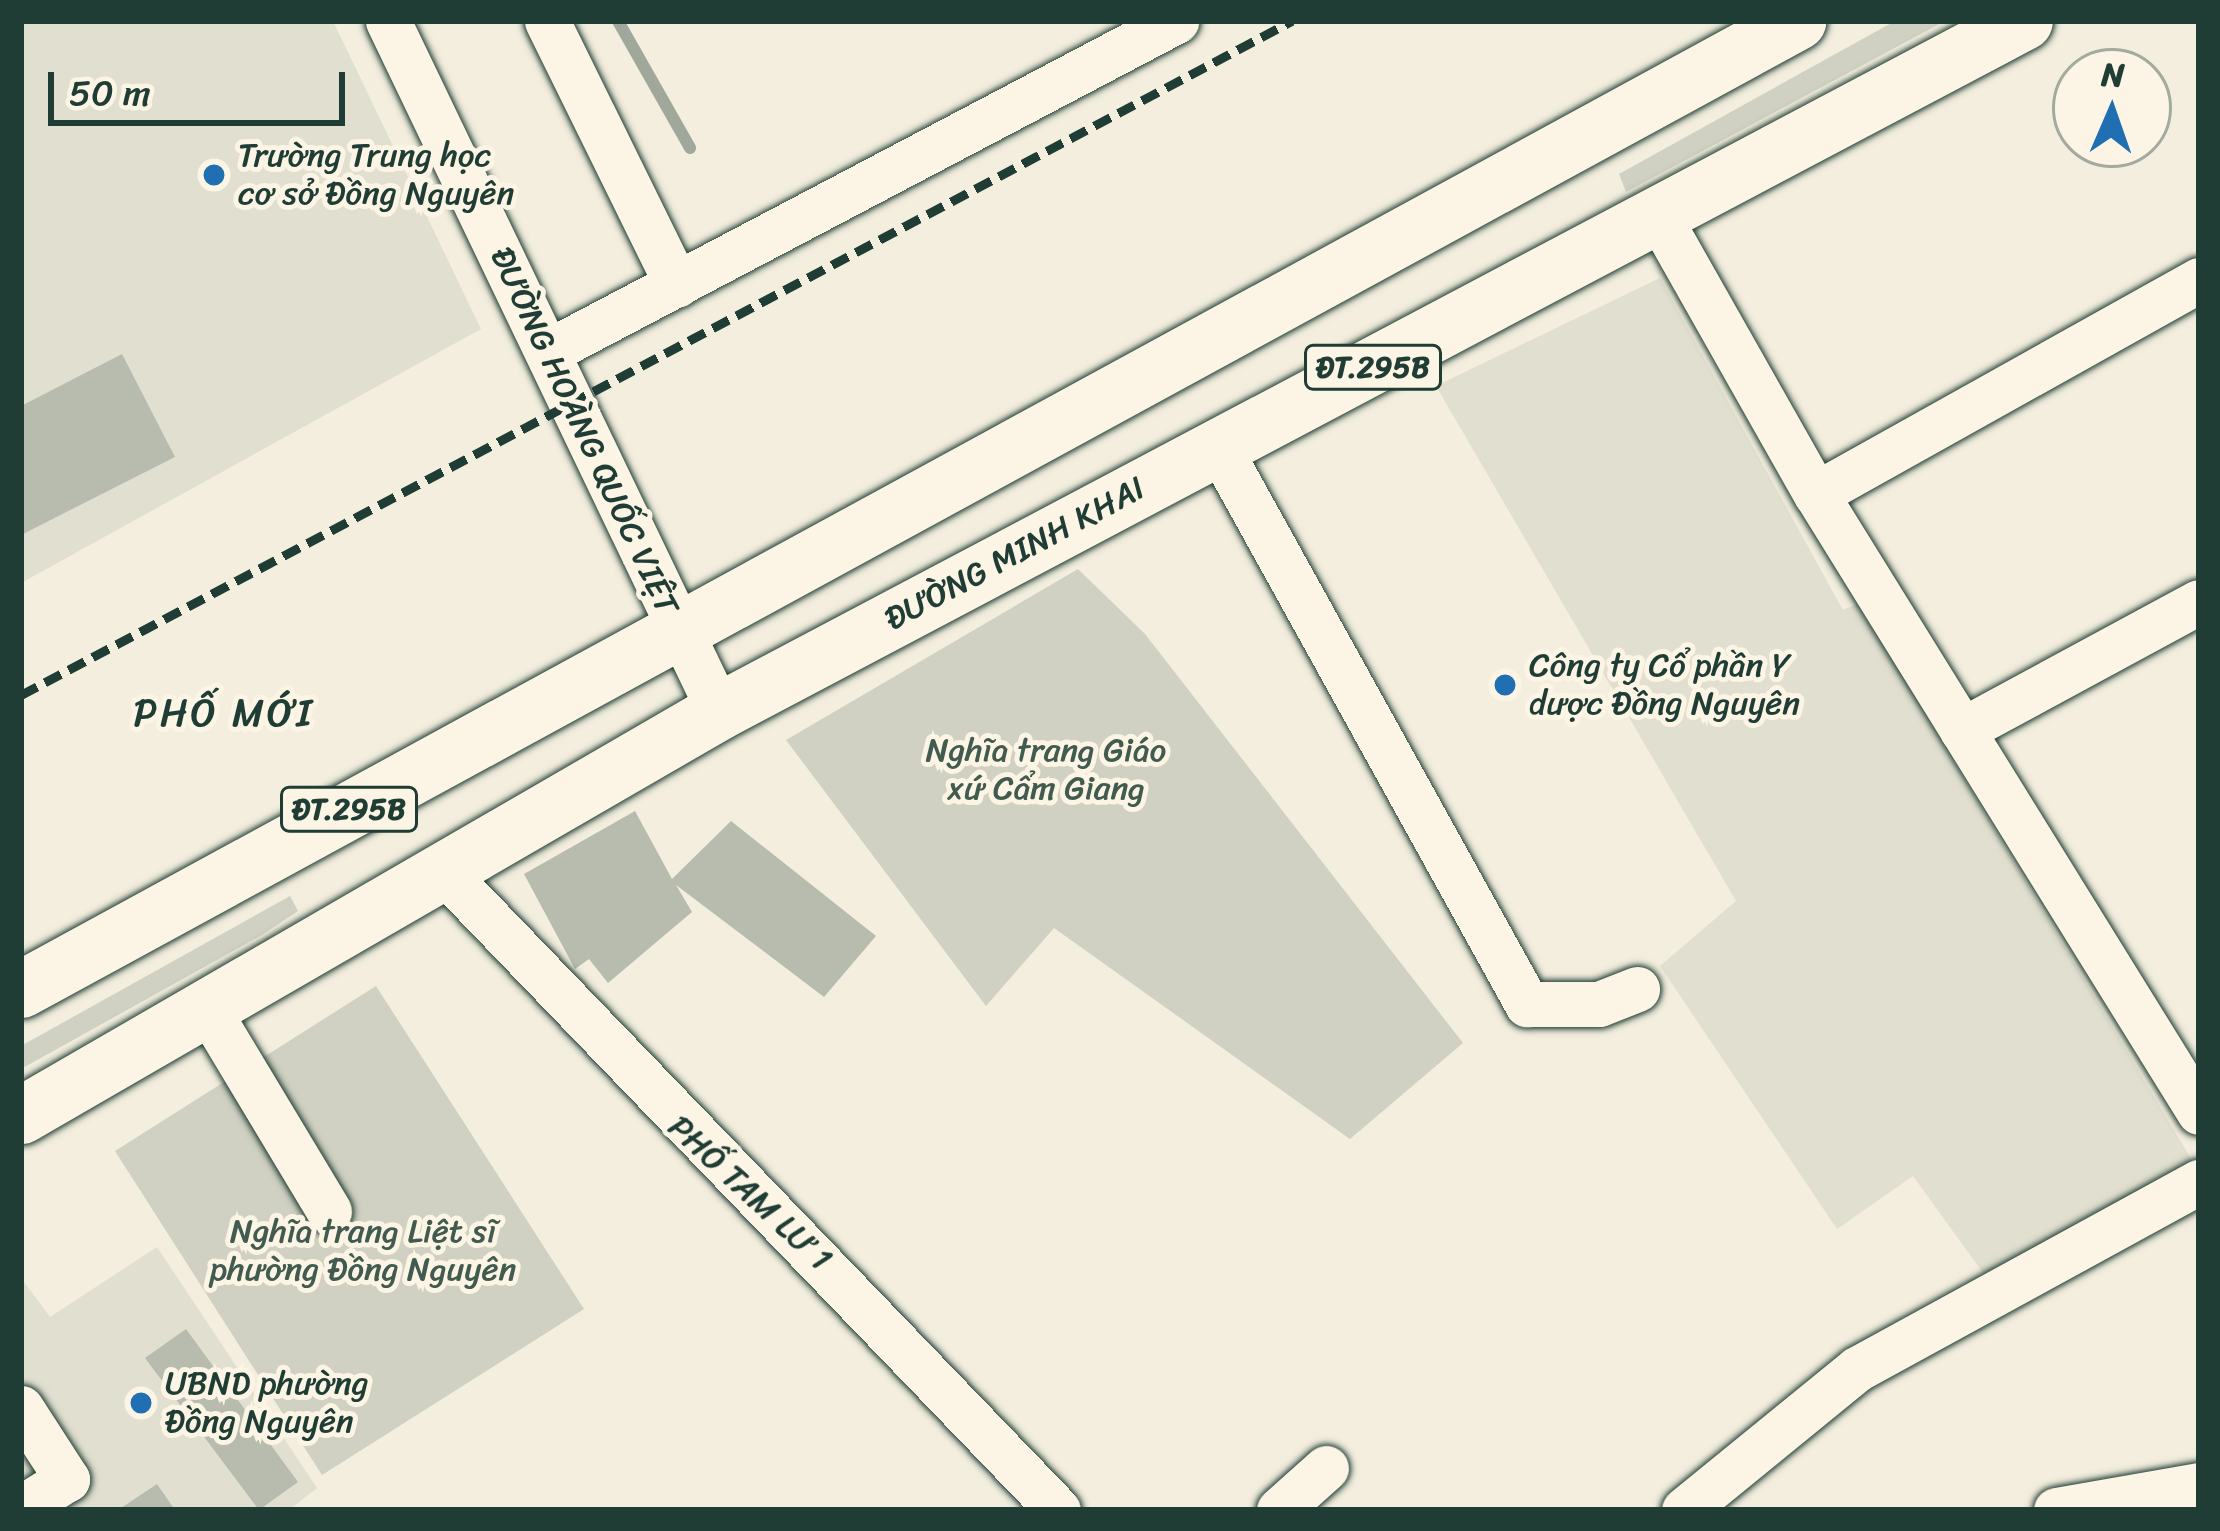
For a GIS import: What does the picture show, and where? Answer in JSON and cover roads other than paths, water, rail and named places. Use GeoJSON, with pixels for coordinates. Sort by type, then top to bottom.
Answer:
{"type":"FeatureCollection","features":[{"type":"Feature","properties":{"kind":"main road","name":"ĐT.295B"},"geometry":{"type":"LineString","coordinates":[[21,989],[1797,21]]}},
{"type":"Feature","properties":{"kind":"main road","name":"ĐƯỜNG MINH KHAI"},"geometry":{"type":"LineString","coordinates":[[21,1115],[719,711],[2024,21]]}},
{"type":"Feature","properties":{"kind":"street","name":"ĐƯỜNG HOÀNG QUỐC VIỆT"},"geometry":{"type":"LineString","coordinates":[[388,21],[719,711]]}},
{"type":"Feature","properties":{"kind":"street"},"geometry":{"type":"LineString","coordinates":[[547,21],[677,285]]}},
{"type":"Feature","properties":{"kind":"street"},"geometry":{"type":"LineString","coordinates":[[549,351],[677,285],[784,218],[1176,21]]}},
{"type":"Feature","properties":{"kind":"street"},"geometry":{"type":"LineString","coordinates":[[1659,217],[1816,494],[2199,1112]]}},
{"type":"Feature","properties":{"kind":"street"},"geometry":{"type":"LineString","coordinates":[[1816,494],[2199,280]]}},
{"type":"Feature","properties":{"kind":"street"},"geometry":{"type":"LineString","coordinates":[[1219,448],[1527,1004],[1599,1004],[1637,989]]}},
{"type":"Feature","properties":{"kind":"street"},"geometry":{"type":"LineString","coordinates":[[1962,730],[2199,602]]}},
{"type":"Feature","properties":{"kind":"street","name":"PHỐ TAM LƯ 1"},"geometry":{"type":"LineString","coordinates":[[445,872],[1058,1510]]}},
{"type":"Feature","properties":{"kind":"street"},"geometry":{"type":"LineString","coordinates":[[207,1008],[329,1211]]}},
{"type":"Feature","properties":{"kind":"street"},"geometry":{"type":"LineString","coordinates":[[1684,1510],[1857,1369],[2199,1182]]}},
{"type":"Feature","properties":{"kind":"street"},"geometry":{"type":"LineString","coordinates":[[21,1408],[67,1479],[21,1508]]}},
{"type":"Feature","properties":{"kind":"street"},"geometry":{"type":"LineString","coordinates":[[1279,1510],[1326,1468]]}},
{"type":"Feature","properties":{"kind":"street"},"geometry":{"type":"LineString","coordinates":[[2056,1510],[2199,1485]]}},
{"type":"Feature","properties":{"kind":"waterway"},"geometry":{"type":"LineString","coordinates":[[618,21],[690,148]]}},
{"type":"Feature","properties":{"kind":"railway"},"geometry":{"type":"LineString","coordinates":[[21,695],[1292,21]]}},
{"type":"Feature","properties":{"kind":"place","name":"Trường Trung học cơ sở Đồng Nguyên"},"geometry":{"type":"Point","coordinates":[214,175]}},
{"type":"Feature","properties":{"kind":"place","name":"Công ty Cổ phần Y dược Đồng Nguyên"},"geometry":{"type":"Point","coordinates":[1505,685]}},
{"type":"Feature","properties":{"kind":"place","name":"UBND phường Đồng Nguyên"},"geometry":{"type":"Point","coordinates":[141,1403]}},
{"type":"Feature","properties":{"kind":"district","name":"PHỐ MỚI"},"geometry":{"type":"Point","coordinates":[224,713]}},
{"type":"Feature","properties":{"kind":"park label","name":"Nghĩa trang Giáo xứ Cẩm Giang"},"geometry":{"type":"Point","coordinates":[1046,770]}},
{"type":"Feature","properties":{"kind":"park label","name":"Nghĩa trang Liệt sĩ phường Đồng Nguyên"},"geometry":{"type":"Point","coordinates":[363,1251]}}]}
